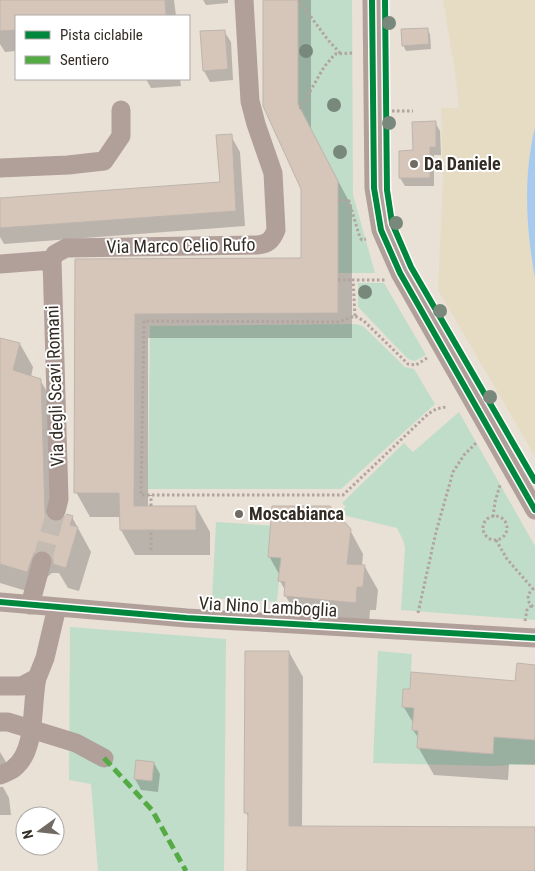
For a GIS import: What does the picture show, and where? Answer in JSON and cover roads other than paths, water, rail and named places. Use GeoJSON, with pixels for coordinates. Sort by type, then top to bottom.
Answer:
{"type":"FeatureCollection","features":[{"type":"Feature","properties":{"kind":"street","name":"Via Marco Celio Rufo"},"geometry":{"type":"LineString","coordinates":[[0,264],[52,260],[55,254],[66,248],[257,246],[266,244],[273,238],[276,230],[273,173],[250,101],[244,0]]}},
{"type":"Feature","properties":{"kind":"street"},"geometry":{"type":"LineString","coordinates":[[372,0],[374,188],[381,230],[400,273],[535,510]]}},
{"type":"Feature","properties":{"kind":"street"},"geometry":{"type":"LineString","coordinates":[[0,168],[68,165],[104,161],[122,136],[121,110]]}},
{"type":"Feature","properties":{"kind":"street","name":"Via degli Scavi Romani"},"geometry":{"type":"LineString","coordinates":[[52,260],[59,498],[56,511]]}},
{"type":"Feature","properties":{"kind":"street"},"geometry":{"type":"LineString","coordinates":[[30,605],[42,561]]}},
{"type":"Feature","properties":{"kind":"street","name":"Via Nino Lamboglia"},"geometry":{"type":"LineString","coordinates":[[0,602],[187,618],[416,631],[530,631]]}},
{"type":"Feature","properties":{"kind":"street"},"geometry":{"type":"LineString","coordinates":[[7,772],[26,754],[31,729],[34,690],[57,607]]}},
{"type":"Feature","properties":{"kind":"street"},"geometry":{"type":"LineString","coordinates":[[0,686],[22,686],[37,678]]}},
{"type":"Feature","properties":{"kind":"street"},"geometry":{"type":"LineString","coordinates":[[0,722],[8,722],[76,742],[104,758]]}},
{"type":"Feature","properties":{"kind":"water"},"geometry":{"type":"Polygon","coordinates":[[[535,127],[535,278],[528,222],[527,184],[535,127]]]}},
{"type":"Feature","properties":{"kind":"tunnel"},"geometry":{"type":"LineString","coordinates":[[42,561],[56,511]]}},
{"type":"Feature","properties":{"kind":"place","name":"Da Daniele"},"geometry":{"type":"Point","coordinates":[414,164]}},
{"type":"Feature","properties":{"kind":"place","name":"Moscabianca"},"geometry":{"type":"Point","coordinates":[239,514]}}]}
